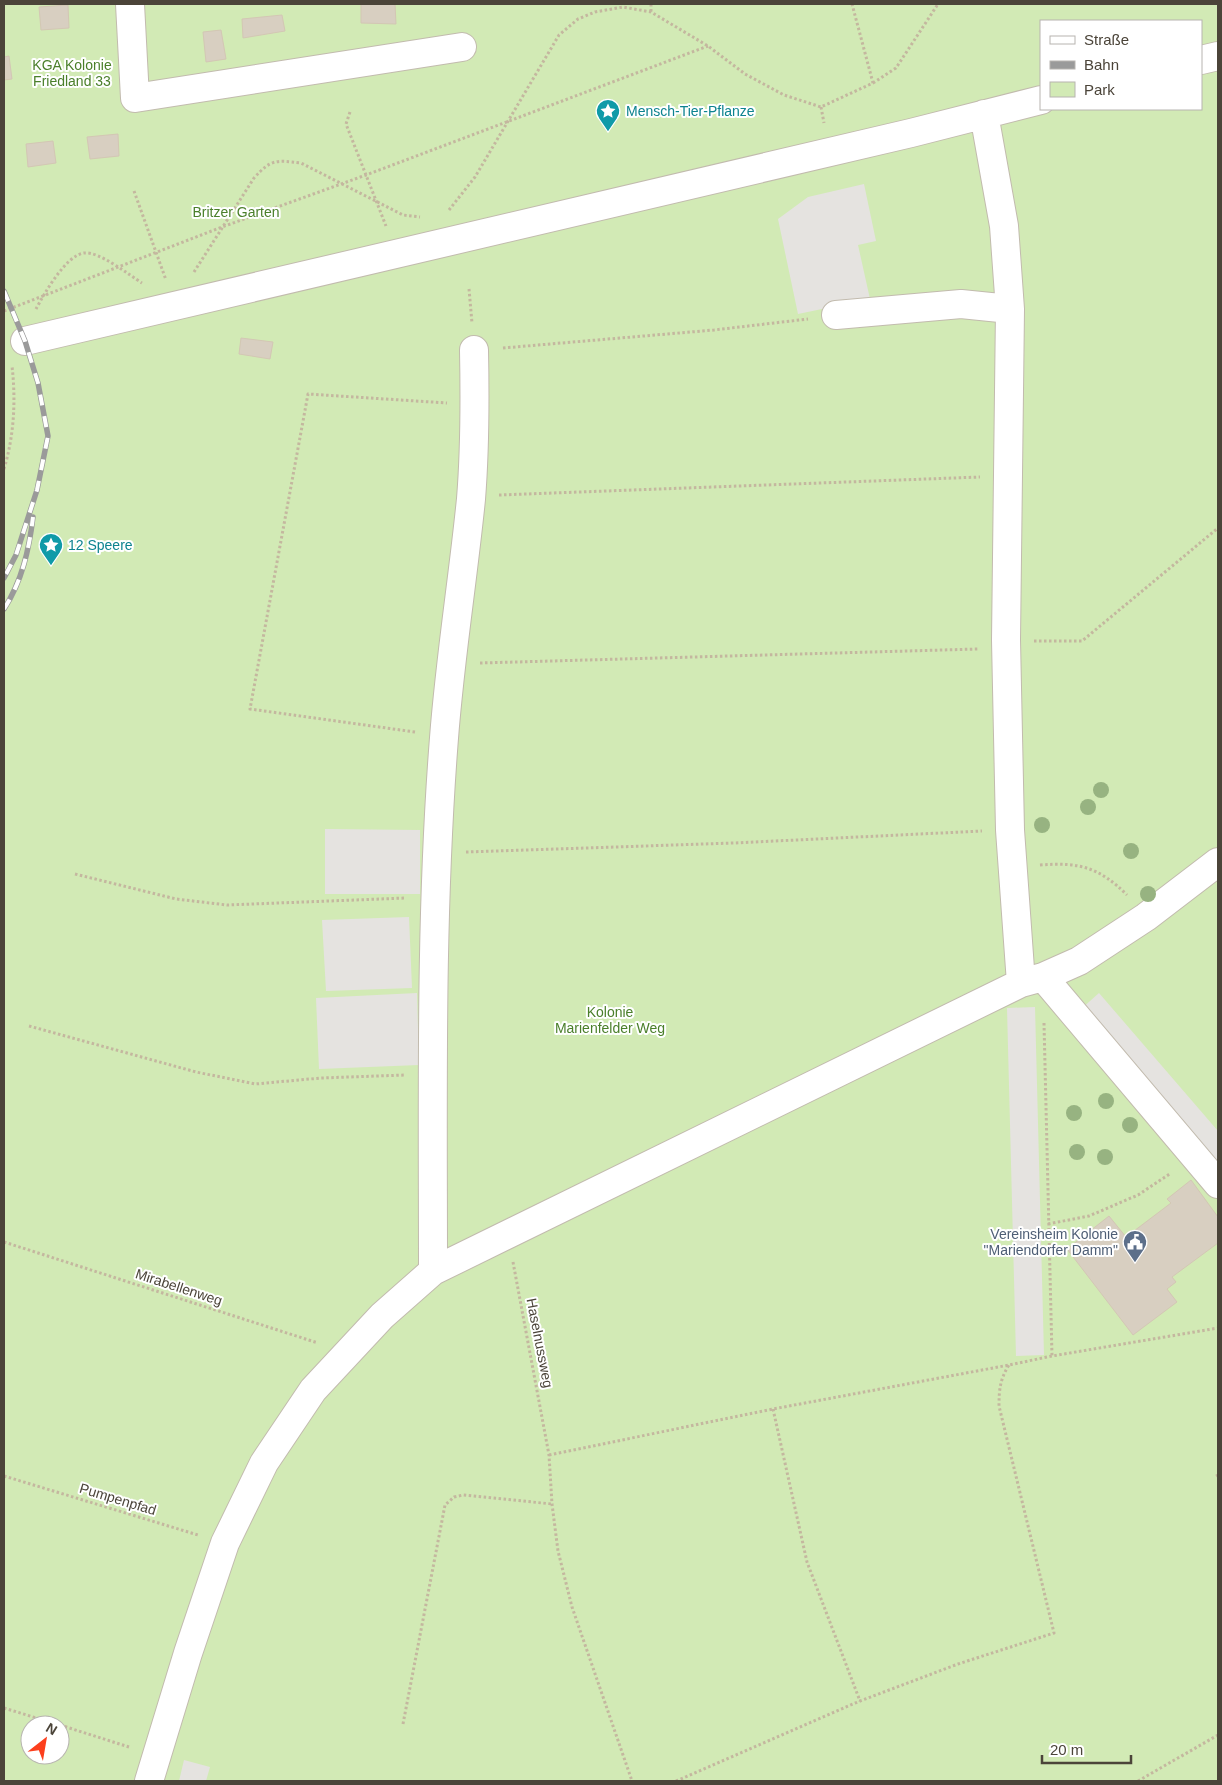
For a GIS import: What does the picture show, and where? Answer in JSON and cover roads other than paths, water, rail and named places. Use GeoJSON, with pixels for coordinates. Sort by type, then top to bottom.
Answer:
{"type":"FeatureCollection","features":[{"type":"Feature","properties":{"kind":"street"},"geometry":{"type":"LineString","coordinates":[[130,4],[135,98],[462,47]]}},
{"type":"Feature","properties":{"kind":"street"},"geometry":{"type":"LineString","coordinates":[[1202,60],[1218,56]]}},
{"type":"Feature","properties":{"kind":"street"},"geometry":{"type":"LineString","coordinates":[[18,352],[172,299],[397,255],[1040,100]]}},
{"type":"Feature","properties":{"kind":"street"},"geometry":{"type":"LineString","coordinates":[[984,114],[1004,226],[1010,309],[1006,644],[1010,830],[1012,868],[1032,980],[1218,1184]]}},
{"type":"Feature","properties":{"kind":"street"},"geometry":{"type":"LineString","coordinates":[[836,315],[961,304],[1010,309]]}},
{"type":"Feature","properties":{"kind":"street"},"geometry":{"type":"LineString","coordinates":[[433,1271],[433,1074],[437,853],[444,736],[471,496],[475,404],[474,350]]}},
{"type":"Feature","properties":{"kind":"street"},"geometry":{"type":"LineString","coordinates":[[149,1781],[225,1543],[264,1462],[313,1390],[382,1316],[433,1271],[1032,980],[1078,961],[1146,917],[1218,862]]}},
{"type":"Feature","properties":{"kind":"railway"},"geometry":{"type":"LineString","coordinates":[[4,291],[25,341],[38,383],[48,436],[37,490],[16,555],[4,578]]}},
{"type":"Feature","properties":{"kind":"railway"},"geometry":{"type":"LineString","coordinates":[[4,609],[16,587],[24,565],[33,517]]}},
{"type":"Feature","properties":{"kind":"place","name":"Mensch-Tier-Pflanze"},"geometry":{"type":"Point","coordinates":[608,132]}},
{"type":"Feature","properties":{"kind":"place","name":"12 Speere"},"geometry":{"type":"Point","coordinates":[51,566]}},
{"type":"Feature","properties":{"kind":"place","name":"Vereinsheim Kolonie \"Mariendorfer Damm\""},"geometry":{"type":"Point","coordinates":[1135,1263]}},
{"type":"Feature","properties":{"kind":"park label","name":"KGA Kolonie Friedland 33"},"geometry":{"type":"Point","coordinates":[72,74]}},
{"type":"Feature","properties":{"kind":"park label","name":"Britzer Garten"},"geometry":{"type":"Point","coordinates":[236,212]}},
{"type":"Feature","properties":{"kind":"park label","name":"Kolonie Marienfelder Weg"},"geometry":{"type":"Point","coordinates":[610,1020]}}]}
